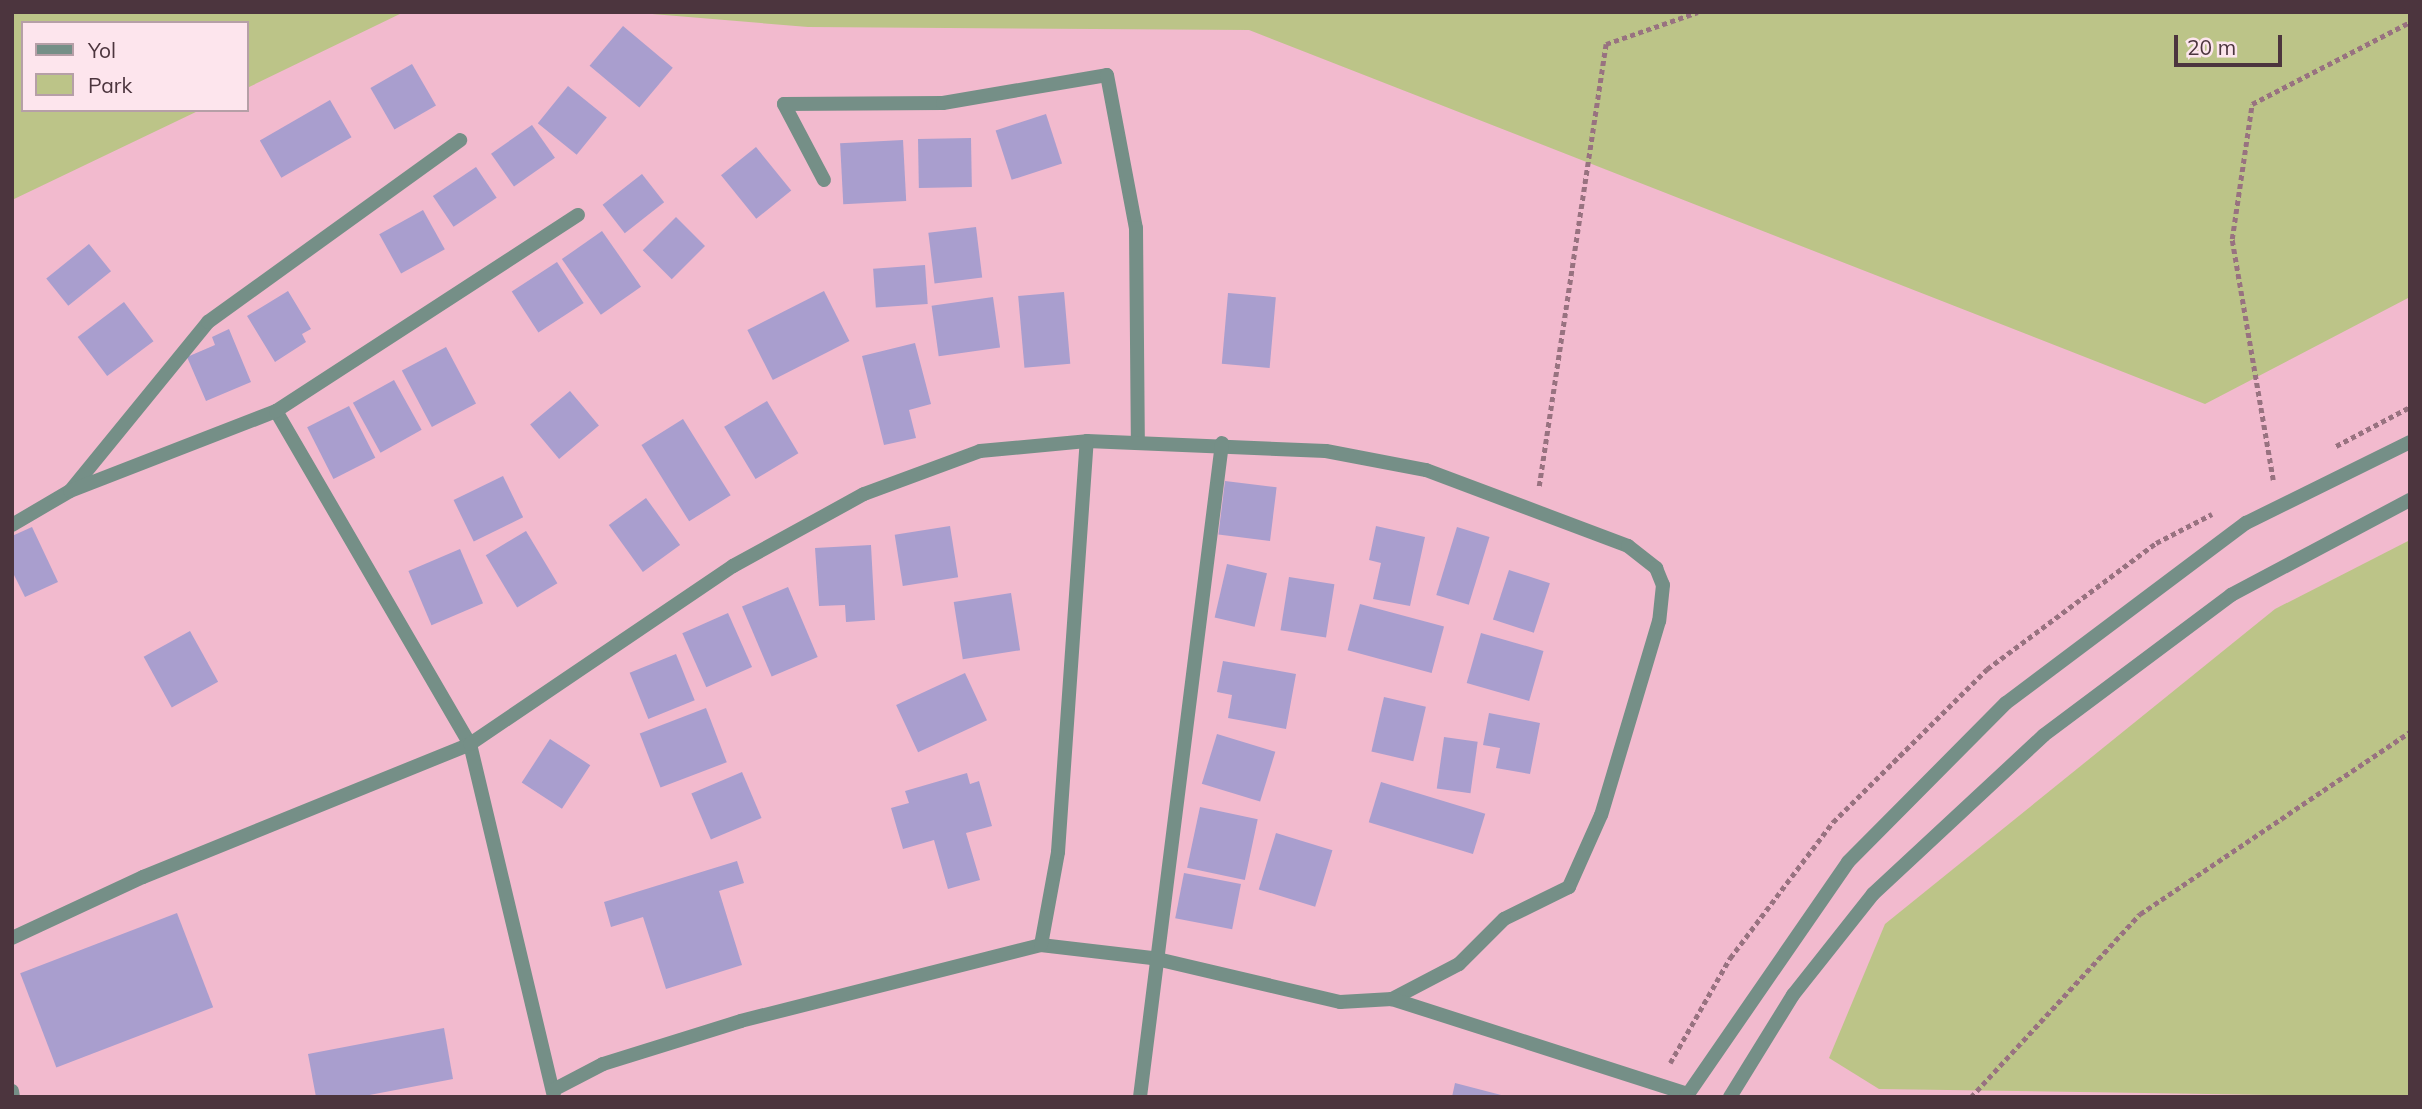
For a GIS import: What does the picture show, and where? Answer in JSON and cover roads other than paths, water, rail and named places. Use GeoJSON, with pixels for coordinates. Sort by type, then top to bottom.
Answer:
{"type":"FeatureCollection","features":[{"type":"Feature","properties":{"kind":"street"},"geometry":{"type":"LineString","coordinates":[[824,180],[785,104],[943,103],[1107,75],[1136,228],[1138,442]]}},
{"type":"Feature","properties":{"kind":"street"},"geometry":{"type":"LineString","coordinates":[[70,491],[208,322],[460,140]]}},
{"type":"Feature","properties":{"kind":"street"},"geometry":{"type":"LineString","coordinates":[[12,525],[70,491],[276,411],[578,215]]}},
{"type":"Feature","properties":{"kind":"street"},"geometry":{"type":"LineString","coordinates":[[276,411],[470,744],[553,1093],[603,1064],[741,1021],[1041,945],[1153,958],[1340,1002],[1392,999],[1687,1095],[1848,862],[2006,703],[2246,523],[2410,442]]}},
{"type":"Feature","properties":{"kind":"street"},"geometry":{"type":"LineString","coordinates":[[1041,945],[1058,852],[1087,441]]}},
{"type":"Feature","properties":{"kind":"street"},"geometry":{"type":"LineString","coordinates":[[12,938],[143,877],[470,744],[733,566],[864,494],[980,451],[1087,441],[1222,443],[1326,450],[1426,470],[1644,555],[1663,585],[1659,621],[1601,815],[1569,887],[1504,919],[1460,964],[1392,999]]}},
{"type":"Feature","properties":{"kind":"street"},"geometry":{"type":"LineString","coordinates":[[1140,1097],[1153,958],[1222,443]]}},
{"type":"Feature","properties":{"kind":"street"},"geometry":{"type":"LineString","coordinates":[[1730,1097],[1793,995],[1873,894],[2044,734],[2231,595],[2410,500]]}},
{"type":"Feature","properties":{"kind":"street"},"geometry":{"type":"LineString","coordinates":[[12,1091],[13,1097]]}}]}
